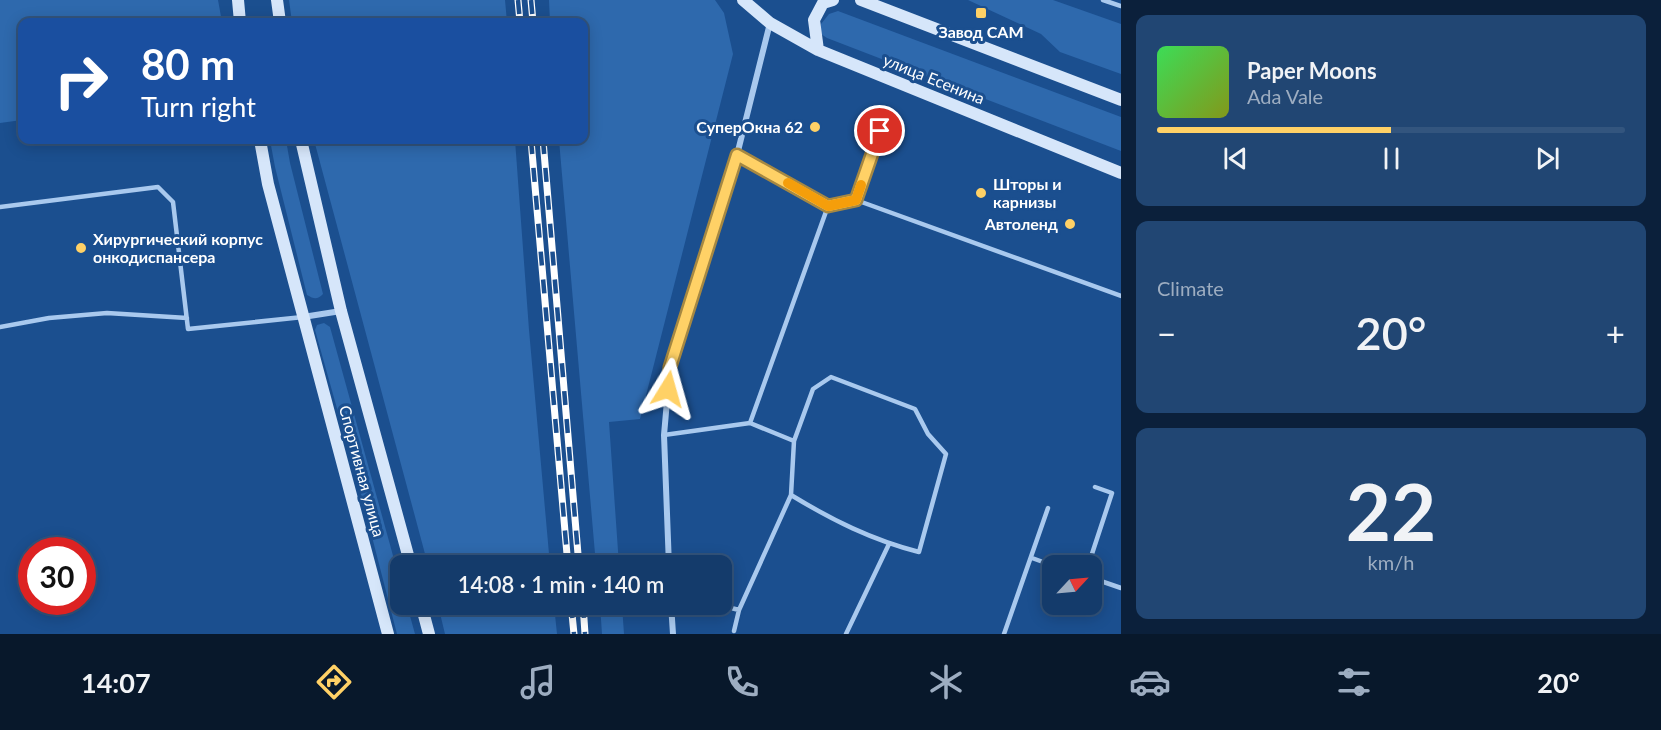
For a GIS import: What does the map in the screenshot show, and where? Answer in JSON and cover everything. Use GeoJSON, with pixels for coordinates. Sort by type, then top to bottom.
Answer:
{"type":"FeatureCollection","features":[{"type":"Feature","properties":{"kind":"main road"},"geometry":{"type":"LineString","coordinates":[[238,0],[240,18]]}},
{"type":"Feature","properties":{"kind":"main road"},"geometry":{"type":"LineString","coordinates":[[277,0],[279,18]]}},
{"type":"Feature","properties":{"kind":"main road","name":"улица Есенина"},"geometry":{"type":"LineString","coordinates":[[743,0],[770,24],[818,50],[1121,173]]}},
{"type":"Feature","properties":{"kind":"main road"},"geometry":{"type":"LineString","coordinates":[[818,50],[814,20],[823,3],[833,0]]}},
{"type":"Feature","properties":{"kind":"main road"},"geometry":{"type":"LineString","coordinates":[[861,0],[1121,100]]}},
{"type":"Feature","properties":{"kind":"main road","name":"Спортивная улица"},"geometry":{"type":"LineString","coordinates":[[261,144],[268,184],[388,634]]}},
{"type":"Feature","properties":{"kind":"main road","name":"Спортивная улица"},"geometry":{"type":"LineString","coordinates":[[302,144],[341,311],[408,555]]}},
{"type":"Feature","properties":{"kind":"main road"},"geometry":{"type":"LineString","coordinates":[[424,615],[429,634]]}},
{"type":"Feature","properties":{"kind":"street"},"geometry":{"type":"LineString","coordinates":[[669,555],[664,435],[670,367],[737,155],[770,24]]}},
{"type":"Feature","properties":{"kind":"street"},"geometry":{"type":"LineString","coordinates":[[303,317],[341,311]]}},
{"type":"Feature","properties":{"kind":"street"},"geometry":{"type":"LineString","coordinates":[[672,615],[673,634]]}},
{"type":"Feature","properties":{"kind":"lane"},"geometry":{"type":"LineString","coordinates":[[1103,0],[1121,6]]}},
{"type":"Feature","properties":{"kind":"lane"},"geometry":{"type":"LineString","coordinates":[[856,200],[880,131]]}},
{"type":"Feature","properties":{"kind":"lane"},"geometry":{"type":"LineString","coordinates":[[737,155],[828,206],[856,200],[1121,296]]}},
{"type":"Feature","properties":{"kind":"lane"},"geometry":{"type":"LineString","coordinates":[[0,207],[158,187],[173,201],[188,329],[303,317]]}},
{"type":"Feature","properties":{"kind":"lane"},"geometry":{"type":"LineString","coordinates":[[750,423],[828,206]]}},
{"type":"Feature","properties":{"kind":"lane"},"geometry":{"type":"LineString","coordinates":[[0,327],[49,318],[107,313],[187,318]]}},
{"type":"Feature","properties":{"kind":"lane"},"geometry":{"type":"LineString","coordinates":[[734,631],[739,610],[791,495],[794,441],[813,389],[831,376],[915,409],[928,434],[946,454],[918,552],[853,530],[791,495]]}},
{"type":"Feature","properties":{"kind":"lane"},"geometry":{"type":"LineString","coordinates":[[664,435],[750,423],[794,441]]}},
{"type":"Feature","properties":{"kind":"lane"},"geometry":{"type":"LineString","coordinates":[[1092,555],[1112,493],[1095,487]]}},
{"type":"Feature","properties":{"kind":"lane"},"geometry":{"type":"LineString","coordinates":[[1004,634],[1048,507]]}},
{"type":"Feature","properties":{"kind":"lane"},"geometry":{"type":"LineString","coordinates":[[846,634],[889,544]]}},
{"type":"Feature","properties":{"kind":"lane"},"geometry":{"type":"LineString","coordinates":[[1032,558],[1042,562]]}},
{"type":"Feature","properties":{"kind":"lane"},"geometry":{"type":"LineString","coordinates":[[1102,581],[1121,588]]}},
{"type":"Feature","properties":{"kind":"lane"},"geometry":{"type":"LineString","coordinates":[[732,608],[739,610]]}},
{"type":"Feature","properties":{"kind":"shaded area"},"geometry":{"type":"Polygon","coordinates":[[[0,0],[218,0],[221,18],[18,18],[18,121],[0,123],[0,0]]]}},
{"type":"Feature","properties":{"kind":"shaded area"},"geometry":{"type":"Polygon","coordinates":[[[289,0],[505,0],[507,18],[291,18],[289,0]]]}},
{"type":"Feature","properties":{"kind":"shaded area"},"geometry":{"type":"Polygon","coordinates":[[[549,0],[715,0],[724,13],[733,54],[640,419],[609,422],[618,555],[595,555],[559,144],[588,144],[588,18],[550,18],[549,0]]]}},
{"type":"Feature","properties":{"kind":"shaded area"},"geometry":{"type":"Polygon","coordinates":[[[968,0],[1053,0],[1121,24],[1121,74],[1060,52],[1041,34],[968,0]]]}},
{"type":"Feature","properties":{"kind":"shaded area"},"geometry":{"type":"Polygon","coordinates":[[[838,11],[1121,117],[1121,151],[827,38],[821,34],[821,24],[829,14],[838,11]]]}},
{"type":"Feature","properties":{"kind":"shaded area"},"geometry":{"type":"Polygon","coordinates":[[[271,144],[287,144],[323,294],[317,298],[307,295],[271,144]]]}},
{"type":"Feature","properties":{"kind":"shaded area"},"geometry":{"type":"Polygon","coordinates":[[[315,144],[515,144],[549,555],[425,555],[315,144]]]}},
{"type":"Feature","properties":{"kind":"shaded area"},"geometry":{"type":"Polygon","coordinates":[[[324,323],[330,327],[393,555],[390,555],[390,607],[315,330],[317,325],[324,323]]]}},
{"type":"Feature","properties":{"kind":"shaded area"},"geometry":{"type":"Polygon","coordinates":[[[392,615],[410,615],[415,634],[397,634],[392,615]]]}},
{"type":"Feature","properties":{"kind":"shaded area"},"geometry":{"type":"Polygon","coordinates":[[[440,615],[555,615],[557,634],[445,634],[440,615]]]}},
{"type":"Feature","properties":{"kind":"shaded area"},"geometry":{"type":"Polygon","coordinates":[[[601,615],[623,615],[624,634],[602,634],[601,615]]]}},
{"type":"Feature","properties":{"kind":"railway"},"geometry":{"type":"LineString","coordinates":[[518,0],[520,18]]}},
{"type":"Feature","properties":{"kind":"railway"},"geometry":{"type":"LineString","coordinates":[[531,0],[533,18]]}},
{"type":"Feature","properties":{"kind":"railway"},"geometry":{"type":"LineString","coordinates":[[531,144],[567,555]]}},
{"type":"Feature","properties":{"kind":"railway"},"geometry":{"type":"LineString","coordinates":[[543,144],[578,555]]}},
{"type":"Feature","properties":{"kind":"railway"},"geometry":{"type":"LineString","coordinates":[[572,615],[574,634]]}},
{"type":"Feature","properties":{"kind":"railway"},"geometry":{"type":"LineString","coordinates":[[584,615],[585,634]]}},
{"type":"Feature","properties":{"kind":"slow traffic"},"geometry":{"type":"LineString","coordinates":[[788,183],[828,206],[856,200],[861,185]]}},
{"type":"Feature","properties":{"kind":"place","name":"Завод САМ"},"geometry":{"type":"Point","coordinates":[981,13]}},
{"type":"Feature","properties":{"kind":"place","name":"СуперОкна 62"},"geometry":{"type":"Point","coordinates":[815,127]}},
{"type":"Feature","properties":{"kind":"place","name":"Шторы и карнизы"},"geometry":{"type":"Point","coordinates":[981,193]}},
{"type":"Feature","properties":{"kind":"place","name":"Автоленд"},"geometry":{"type":"Point","coordinates":[1070,224]}},
{"type":"Feature","properties":{"kind":"place","name":"Хирургический корпус онкодиспансера"},"geometry":{"type":"Point","coordinates":[81,248]}},
{"type":"Feature","properties":{"kind":"route"},"geometry":{"type":"LineString","coordinates":[[668,389],[670,367],[737,155],[828,206],[856,200],[880,131]]}}]}
